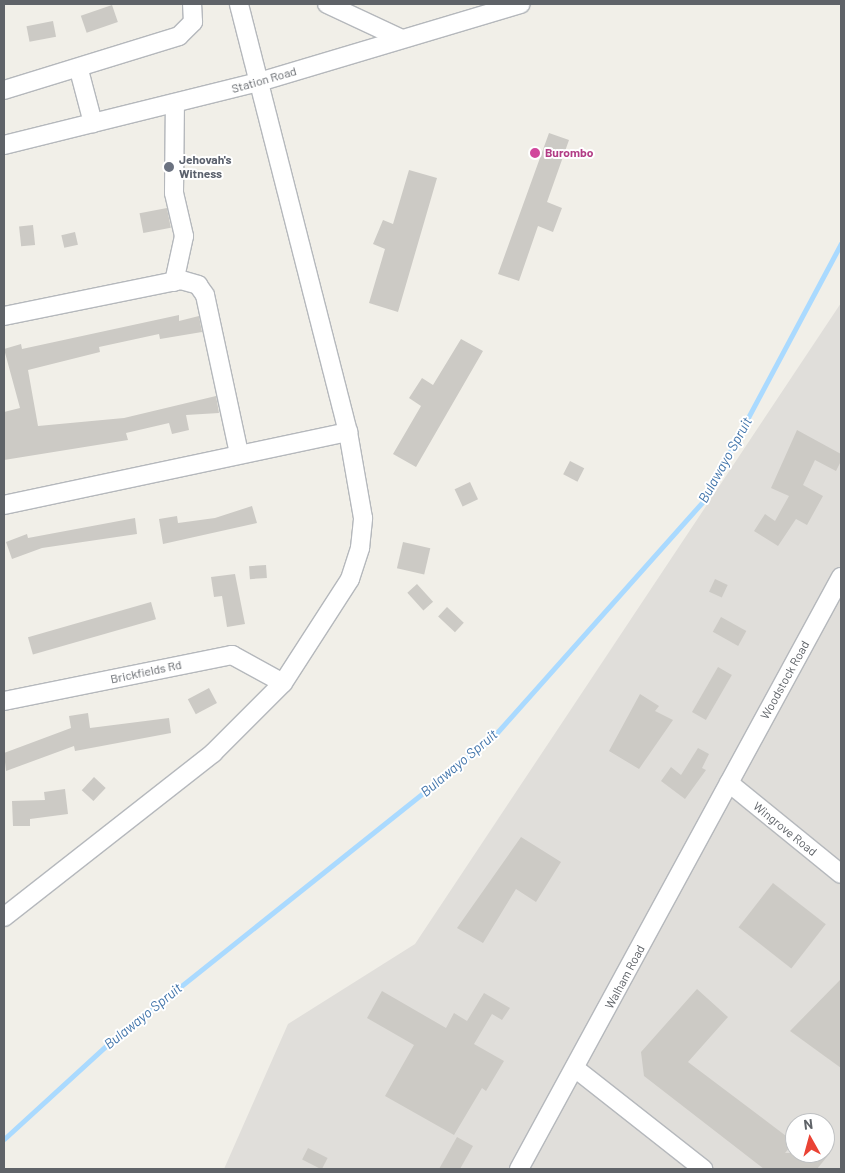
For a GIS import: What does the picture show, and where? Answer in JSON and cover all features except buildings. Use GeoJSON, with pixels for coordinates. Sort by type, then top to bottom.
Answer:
{"type":"FeatureCollection","features":[{"type":"Feature","properties":{"kind":"street"},"geometry":{"type":"LineString","coordinates":[[4,90],[80,70],[184,33],[193,22],[192,4]]}},
{"type":"Feature","properties":{"kind":"street"},"geometry":{"type":"LineString","coordinates":[[4,918],[213,753],[283,683],[350,579],[360,548],[363,518],[348,432],[239,4]]}},
{"type":"Feature","properties":{"kind":"street"},"geometry":{"type":"LineString","coordinates":[[327,4],[400,38]]}},
{"type":"Feature","properties":{"kind":"street","name":"Station Road"},"geometry":{"type":"LineString","coordinates":[[4,144],[260,82],[400,38],[521,4]]}},
{"type":"Feature","properties":{"kind":"street"},"geometry":{"type":"LineString","coordinates":[[80,70],[93,123]]}},
{"type":"Feature","properties":{"kind":"street"},"geometry":{"type":"LineString","coordinates":[[174,282],[184,236],[174,193],[175,103]]}},
{"type":"Feature","properties":{"kind":"street"},"geometry":{"type":"LineString","coordinates":[[4,316],[174,282],[189,281],[204,295],[239,453]]}},
{"type":"Feature","properties":{"kind":"street"},"geometry":{"type":"LineString","coordinates":[[4,505],[239,453],[348,432]]}},
{"type":"Feature","properties":{"kind":"street","name":"Woodstock Road"},"geometry":{"type":"LineString","coordinates":[[729,783],[841,577]]}},
{"type":"Feature","properties":{"kind":"street","name":"Brickfields Rd"},"geometry":{"type":"LineString","coordinates":[[4,701],[232,655],[283,683]]}},
{"type":"Feature","properties":{"kind":"street","name":"Wingrove Road"},"geometry":{"type":"LineString","coordinates":[[729,783],[841,874]]}},
{"type":"Feature","properties":{"kind":"street","name":"Walham Road"},"geometry":{"type":"LineString","coordinates":[[519,1169],[576,1069],[729,783]]}},
{"type":"Feature","properties":{"kind":"street"},"geometry":{"type":"LineString","coordinates":[[576,1069],[703,1169]]}},
{"type":"Feature","properties":{"kind":"shaded area"},"geometry":{"type":"Polygon","coordinates":[[[841,303],[841,1169],[224,1169],[288,1024],[415,944],[841,303]]]}},
{"type":"Feature","properties":{"kind":"waterway","name":"Bulawayo Spruit"},"geometry":{"type":"LineString","coordinates":[[4,1139],[106,1046],[493,737],[704,500],[841,243]]}},
{"type":"Feature","properties":{"kind":"place","name":"Burombo"},"geometry":{"type":"Point","coordinates":[535,153]}},
{"type":"Feature","properties":{"kind":"place","name":"Jehovah's Witness"},"geometry":{"type":"Point","coordinates":[169,167]}}]}
